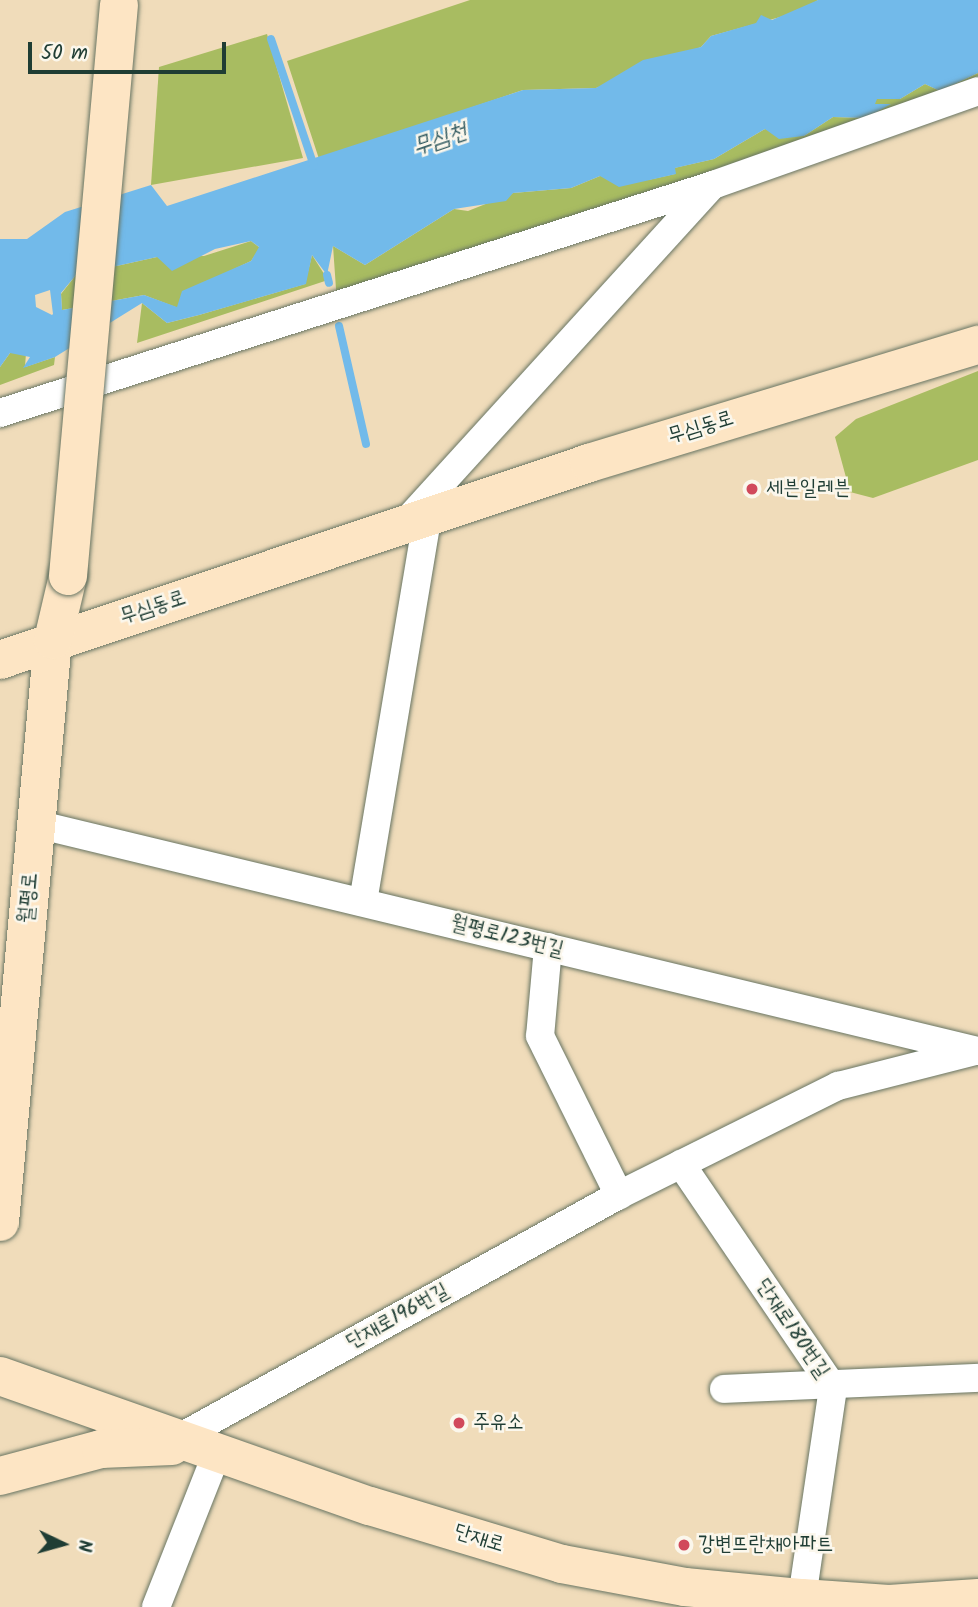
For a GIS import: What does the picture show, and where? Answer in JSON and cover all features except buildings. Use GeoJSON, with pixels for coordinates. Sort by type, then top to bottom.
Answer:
{"type":"FeatureCollection","features":[{"type":"Feature","properties":{"kind":"street","name":"월평로"},"geometry":{"type":"LineString","coordinates":[[1,1211],[53,640],[68,576],[119,3]]}},
{"type":"Feature","properties":{"kind":"street"},"geometry":{"type":"LineString","coordinates":[[0,413],[713,185],[978,91]]}},
{"type":"Feature","properties":{"kind":"street"},"geometry":{"type":"LineString","coordinates":[[363,902],[414,525],[713,185]]}},
{"type":"Feature","properties":{"kind":"street","name":"무심동로"},"geometry":{"type":"LineString","coordinates":[[0,660],[53,640],[414,525],[589,463],[978,345]]}},
{"type":"Feature","properties":{"kind":"street","name":"월평로123번길"},"geometry":{"type":"LineString","coordinates":[[36,824],[978,1051]]}},
{"type":"Feature","properties":{"kind":"street"},"geometry":{"type":"LineString","coordinates":[[548,947],[540,1036],[619,1195]]}},
{"type":"Feature","properties":{"kind":"street","name":"단재로196번길"},"geometry":{"type":"LineString","coordinates":[[197,1446],[619,1195],[838,1086],[978,1051]]}},
{"type":"Feature","properties":{"kind":"street","name":"단재로180번길"},"geometry":{"type":"LineString","coordinates":[[681,1164],[833,1388],[802,1598]]}},
{"type":"Feature","properties":{"kind":"street","name":"단재로"},"geometry":{"type":"LineString","coordinates":[[0,1376],[197,1446],[562,1564],[685,1587],[802,1598],[889,1604],[978,1598]]}},
{"type":"Feature","properties":{"kind":"street"},"geometry":{"type":"LineString","coordinates":[[724,1389],[833,1388],[978,1378]]}},
{"type":"Feature","properties":{"kind":"street"},"geometry":{"type":"LineString","coordinates":[[0,1476],[101,1449],[197,1446],[156,1607]]}},
{"type":"Feature","properties":{"kind":"green space"},"geometry":{"type":"Polygon","coordinates":[[[470,0],[818,0],[802,11],[711,36],[701,47],[596,88],[523,90],[319,159],[287,61],[470,0]]]}},
{"type":"Feature","properties":{"kind":"green space"},"geometry":{"type":"Polygon","coordinates":[[[267,34],[303,158],[151,185],[159,67],[267,34]]]}},
{"type":"Feature","properties":{"kind":"green space"},"geometry":{"type":"Polygon","coordinates":[[[978,73],[978,90],[337,303],[333,246],[365,265],[454,209],[468,211],[513,193],[571,188],[600,176],[648,180],[675,174],[674,168],[714,159],[765,129],[804,136],[833,117],[866,118],[889,104],[874,104],[876,99],[900,99],[925,84],[940,91],[978,73]]]}},
{"type":"Feature","properties":{"kind":"green space"},"geometry":{"type":"Polygon","coordinates":[[[251,241],[260,248],[251,261],[211,280],[178,308],[144,295],[62,310],[61,294],[76,275],[157,257],[204,256],[251,241]]]}},
{"type":"Feature","properties":{"kind":"green space"},"geometry":{"type":"Polygon","coordinates":[[[312,255],[328,280],[137,343],[142,303],[167,323],[199,315],[305,284],[312,255]]]}},
{"type":"Feature","properties":{"kind":"green space"},"geometry":{"type":"Polygon","coordinates":[[[10,353],[26,353],[25,367],[55,357],[54,365],[0,385],[0,367],[10,353]]]}},
{"type":"Feature","properties":{"kind":"green space"},"geometry":{"type":"Polygon","coordinates":[[[978,371],[978,460],[873,498],[850,492],[835,437],[856,419],[978,371]]]}},
{"type":"Feature","properties":{"kind":"water","name":"무심천"},"geometry":{"type":"Polygon","coordinates":[[[818,0],[978,0],[978,73],[940,91],[925,84],[900,99],[877,99],[875,104],[891,104],[866,118],[833,117],[804,136],[779,139],[765,129],[714,159],[675,168],[676,174],[619,187],[600,176],[571,188],[513,193],[506,201],[454,209],[365,265],[333,246],[327,275],[312,255],[306,284],[167,323],[142,303],[55,357],[23,368],[30,357],[10,353],[0,367],[0,239],[27,239],[65,212],[151,185],[167,206],[523,90],[596,88],[643,60],[701,47],[711,36],[756,23],[761,15],[772,20],[818,0]],[[251,241],[215,249],[172,271],[157,257],[76,275],[61,293],[62,310],[144,295],[177,307],[182,291],[251,261],[259,247],[251,241]],[[50,290],[35,295],[36,307],[52,315],[53,314],[50,290]]]}},
{"type":"Feature","properties":{"kind":"waterway"},"geometry":{"type":"LineString","coordinates":[[271,39],[314,166]]}},
{"type":"Feature","properties":{"kind":"waterway"},"geometry":{"type":"LineString","coordinates":[[327,275],[329,283]]}},
{"type":"Feature","properties":{"kind":"waterway"},"geometry":{"type":"LineString","coordinates":[[339,326],[366,444]]}},
{"type":"Feature","properties":{"kind":"place","name":"세븐일레븐"},"geometry":{"type":"Point","coordinates":[752,489]}},
{"type":"Feature","properties":{"kind":"place","name":"주유소"},"geometry":{"type":"Point","coordinates":[459,1423]}},
{"type":"Feature","properties":{"kind":"place","name":"강변뜨란채아파트"},"geometry":{"type":"Point","coordinates":[684,1545]}}]}
